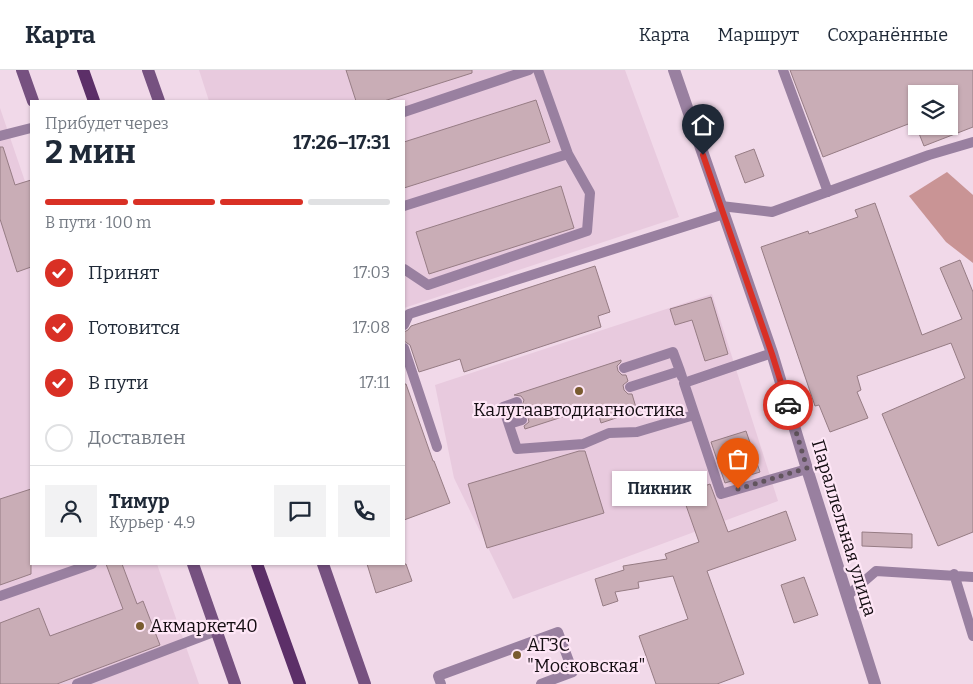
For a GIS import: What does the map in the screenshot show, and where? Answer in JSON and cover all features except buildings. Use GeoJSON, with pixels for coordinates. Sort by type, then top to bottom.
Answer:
{"type":"FeatureCollection","features":[{"type":"Feature","properties":{"kind":"main road"},"geometry":{"type":"LineString","coordinates":[[22,70],[33,100]]}},
{"type":"Feature","properties":{"kind":"main road"},"geometry":{"type":"LineString","coordinates":[[83,70],[94,100]]}},
{"type":"Feature","properties":{"kind":"main road"},"geometry":{"type":"LineString","coordinates":[[148,70],[159,100]]}},
{"type":"Feature","properties":{"kind":"main road"},"geometry":{"type":"LineString","coordinates":[[193,565],[235,684]]}},
{"type":"Feature","properties":{"kind":"main road"},"geometry":{"type":"LineString","coordinates":[[257,565],[300,684]]}},
{"type":"Feature","properties":{"kind":"main road"},"geometry":{"type":"LineString","coordinates":[[323,565],[365,684]]}},
{"type":"Feature","properties":{"kind":"street","name":"Параллельная улица"},"geometry":{"type":"LineString","coordinates":[[674,70],[772,354],[875,684]]}},
{"type":"Feature","properties":{"kind":"lane"},"geometry":{"type":"LineString","coordinates":[[405,112],[529,70]]}},
{"type":"Feature","properties":{"kind":"lane"},"geometry":{"type":"LineString","coordinates":[[405,270],[428,285],[587,231],[590,193],[568,154],[538,70]]}},
{"type":"Feature","properties":{"kind":"lane"},"geometry":{"type":"LineString","coordinates":[[783,70],[828,192]]}},
{"type":"Feature","properties":{"kind":"lane"},"geometry":{"type":"LineString","coordinates":[[0,136],[30,128]]}},
{"type":"Feature","properties":{"kind":"lane"},"geometry":{"type":"LineString","coordinates":[[405,323],[409,314],[722,210],[772,212],[928,155],[973,142]]}},
{"type":"Feature","properties":{"kind":"lane"},"geometry":{"type":"LineString","coordinates":[[405,206],[568,154]]}},
{"type":"Feature","properties":{"kind":"lane"},"geometry":{"type":"LineString","coordinates":[[405,351],[436,446]]}},
{"type":"Feature","properties":{"kind":"lane"},"geometry":{"type":"LineString","coordinates":[[624,368],[673,352],[721,494],[807,468]]}},
{"type":"Feature","properties":{"kind":"lane"},"geometry":{"type":"LineString","coordinates":[[684,383],[772,354]]}},
{"type":"Feature","properties":{"kind":"lane"},"geometry":{"type":"LineString","coordinates":[[630,386],[680,371]]}},
{"type":"Feature","properties":{"kind":"lane"},"geometry":{"type":"LineString","coordinates":[[517,402],[503,407],[517,449],[583,444],[609,433],[637,432],[694,415]]}},
{"type":"Feature","properties":{"kind":"lane"},"geometry":{"type":"LineString","coordinates":[[509,424],[522,420]]}},
{"type":"Feature","properties":{"kind":"lane"},"geometry":{"type":"LineString","coordinates":[[0,596],[89,565]]}},
{"type":"Feature","properties":{"kind":"lane"},"geometry":{"type":"LineString","coordinates":[[847,596],[876,571],[954,574],[973,577]]}},
{"type":"Feature","properties":{"kind":"lane"},"geometry":{"type":"LineString","coordinates":[[954,574],[973,636]]}},
{"type":"Feature","properties":{"kind":"lane"},"geometry":{"type":"LineString","coordinates":[[76,684],[216,631]]}},
{"type":"Feature","properties":{"kind":"lane"},"geometry":{"type":"LineString","coordinates":[[441,684],[438,676],[558,632],[573,672],[540,684]]}},
{"type":"Feature","properties":{"kind":"shaded area"},"geometry":{"type":"Polygon","coordinates":[[[199,70],[625,70],[679,217],[405,308],[405,100],[209,100],[199,70]]]}},
{"type":"Feature","properties":{"kind":"shaded area"},"geometry":{"type":"Polygon","coordinates":[[[0,108],[30,196],[30,565],[157,565],[199,684],[0,684],[0,108]]]}},
{"type":"Feature","properties":{"kind":"shaded area"},"geometry":{"type":"Polygon","coordinates":[[[947,172],[973,195],[973,263],[946,242],[909,196],[947,172]]]}},
{"type":"Feature","properties":{"kind":"shaded area"},"geometry":{"type":"Polygon","coordinates":[[[712,294],[778,501],[513,599],[454,478],[435,385],[712,294]]]}},
{"type":"Feature","properties":{"kind":"way so far"},"geometry":{"type":"LineString","coordinates":[[738,489],[807,468],[788,405]]}},
{"type":"Feature","properties":{"kind":"place","name":"Калугаавтодиагностика"},"geometry":{"type":"Point","coordinates":[579,391]}},
{"type":"Feature","properties":{"kind":"place","name":"Пикник"},"geometry":{"type":"Point","coordinates":[738,489]}},
{"type":"Feature","properties":{"kind":"place","name":"Акмаркет40"},"geometry":{"type":"Point","coordinates":[140,626]}},
{"type":"Feature","properties":{"kind":"place","name":"АГЗС \"Московская\""},"geometry":{"type":"Point","coordinates":[517,655]}},
{"type":"Feature","properties":{"kind":"route"},"geometry":{"type":"LineString","coordinates":[[703,155],[788,405]]}}]}
